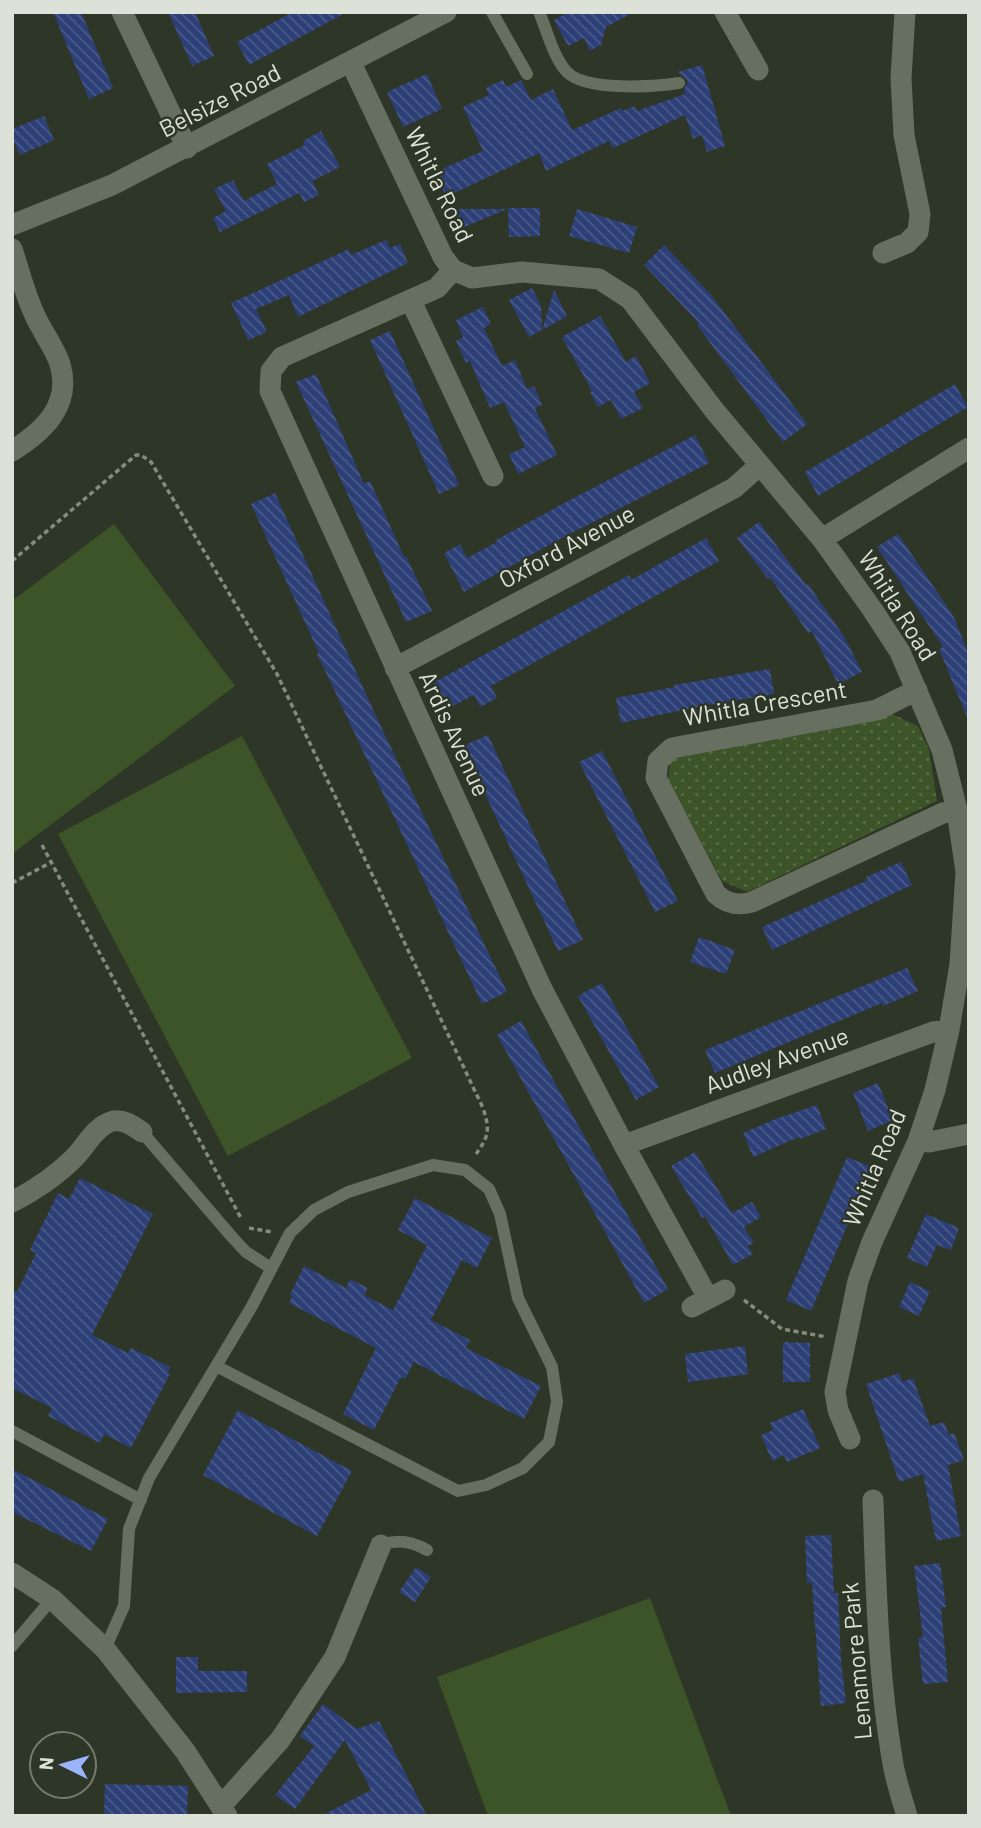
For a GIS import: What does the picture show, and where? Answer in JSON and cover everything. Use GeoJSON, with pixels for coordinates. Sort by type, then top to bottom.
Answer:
{"type":"FeatureCollection","features":[{"type":"Feature","properties":{"kind":"street"},"geometry":{"type":"LineString","coordinates":[[122,12],[187,148]]}},
{"type":"Feature","properties":{"kind":"street","name":"Belsize Road"},"geometry":{"type":"LineString","coordinates":[[12,225],[112,185],[446,12]]}},
{"type":"Feature","properties":{"kind":"street"},"geometry":{"type":"LineString","coordinates":[[725,12],[758,70]]}},
{"type":"Feature","properties":{"kind":"street"},"geometry":{"type":"LineString","coordinates":[[883,253],[907,243],[918,232],[920,214],[904,135],[901,78],[905,12]]}},
{"type":"Feature","properties":{"kind":"street","name":"Whitla Road"},"geometry":{"type":"LineString","coordinates":[[351,63],[443,257],[453,270],[472,278],[522,272],[599,279],[631,299],[714,410],[822,539],[900,652],[942,750],[957,810],[966,872],[960,964],[935,1090],[918,1141],[858,1281],[835,1392],[838,1410],[850,1440]]}},
{"type":"Feature","properties":{"kind":"street"},"geometry":{"type":"LineString","coordinates":[[12,249],[32,311],[60,363],[64,392],[54,413],[34,437],[12,450]]}},
{"type":"Feature","properties":{"kind":"street","name":"Ardis Avenue"},"geometry":{"type":"LineString","coordinates":[[453,270],[437,288],[282,358],[271,372],[270,391],[542,989],[708,1298]]}},
{"type":"Feature","properties":{"kind":"street"},"geometry":{"type":"LineString","coordinates":[[411,301],[493,476]]}},
{"type":"Feature","properties":{"kind":"street"},"geometry":{"type":"LineString","coordinates":[[822,539],[969,449]]}},
{"type":"Feature","properties":{"kind":"street","name":"Oxford Avenue"},"geometry":{"type":"LineString","coordinates":[[395,668],[734,488],[759,466]]}},
{"type":"Feature","properties":{"kind":"street","name":"Whitla Crescent"},"geometry":{"type":"LineString","coordinates":[[917,691],[877,710],[671,748],[658,761],[656,778],[716,894],[736,905],[752,902],[943,813],[957,810]]}},
{"type":"Feature","properties":{"kind":"street","name":"Audley Avenue"},"geometry":{"type":"LineString","coordinates":[[624,1144],[933,1032],[949,1030]]}},
{"type":"Feature","properties":{"kind":"street"},"geometry":{"type":"LineString","coordinates":[[12,1202],[26,1196],[73,1159],[99,1128],[114,1121],[130,1123],[142,1132]]}},
{"type":"Feature","properties":{"kind":"street"},"geometry":{"type":"LineString","coordinates":[[918,1141],[929,1142],[969,1134]]}},
{"type":"Feature","properties":{"kind":"street","name":"Lenamore Park"},"geometry":{"type":"LineString","coordinates":[[873,1500],[876,1600],[884,1700],[893,1766],[907,1816]]}},
{"type":"Feature","properties":{"kind":"street"},"geometry":{"type":"LineString","coordinates":[[12,1573],[52,1600],[105,1649],[185,1751],[224,1811],[280,1740],[335,1657],[381,1545]]}},
{"type":"Feature","properties":{"kind":"lane"},"geometry":{"type":"LineString","coordinates":[[492,12],[527,74]]}},
{"type":"Feature","properties":{"kind":"lane"},"geometry":{"type":"LineString","coordinates":[[539,12],[557,56],[567,72],[576,78],[588,82],[641,88],[679,83]]}},
{"type":"Feature","properties":{"kind":"lane"},"geometry":{"type":"LineString","coordinates":[[142,1132],[232,1237],[246,1251],[271,1268]]}},
{"type":"Feature","properties":{"kind":"lane"},"geometry":{"type":"LineString","coordinates":[[105,1649],[124,1606],[130,1530],[149,1478],[216,1366],[290,1233],[314,1210],[348,1192],[433,1165],[465,1170],[489,1189],[500,1214],[518,1298],[552,1367],[557,1402],[549,1442],[523,1468],[486,1485],[458,1491],[216,1366]]}},
{"type":"Feature","properties":{"kind":"lane"},"geometry":{"type":"LineString","coordinates":[[12,1431],[141,1500]]}},
{"type":"Feature","properties":{"kind":"lane"},"geometry":{"type":"LineString","coordinates":[[381,1545],[393,1541],[415,1544],[426,1550]]}},
{"type":"Feature","properties":{"kind":"lane"},"geometry":{"type":"LineString","coordinates":[[12,1646],[52,1600]]}},
{"type":"Feature","properties":{"kind":"path"},"geometry":{"type":"LineString","coordinates":[[12,561],[136,455],[141,455],[151,462],[277,674],[483,1108],[489,1125],[486,1140],[465,1170]]}},
{"type":"Feature","properties":{"kind":"path"},"geometry":{"type":"LineString","coordinates":[[42,845],[244,1224],[251,1230],[290,1233]]}},
{"type":"Feature","properties":{"kind":"path"},"geometry":{"type":"LineString","coordinates":[[12,883],[51,862]]}},
{"type":"Feature","properties":{"kind":"path"},"geometry":{"type":"LineString","coordinates":[[708,1298],[733,1292],[782,1329],[846,1340]]}},
{"type":"Feature","properties":{"kind":"green space"},"geometry":{"type":"Polygon","coordinates":[[[114,524],[235,686],[12,854],[12,601],[114,524]]]}},
{"type":"Feature","properties":{"kind":"green space"},"geometry":{"type":"Polygon","coordinates":[[[888,712],[918,726],[929,750],[937,801],[747,892],[722,881],[668,779],[671,759],[888,712]]]}},
{"type":"Feature","properties":{"kind":"green space"},"geometry":{"type":"Polygon","coordinates":[[[242,736],[412,1058],[228,1156],[58,834],[242,736]]]}},
{"type":"Feature","properties":{"kind":"green space"},"geometry":{"type":"Polygon","coordinates":[[[650,1598],[731,1816],[488,1816],[437,1677],[650,1598]]]}},
{"type":"Feature","properties":{"kind":"building"},"geometry":{"type":"Polygon","coordinates":[[[53,12],[81,12],[113,88],[89,99],[53,12]]]}},
{"type":"Feature","properties":{"kind":"building"},"geometry":{"type":"Polygon","coordinates":[[[168,12],[195,12],[214,56],[192,66],[168,12]]]}},
{"type":"Feature","properties":{"kind":"building"},"geometry":{"type":"Polygon","coordinates":[[[293,12],[347,12],[249,65],[237,42],[293,12]]]}},
{"type":"Feature","properties":{"kind":"building"},"geometry":{"type":"Polygon","coordinates":[[[569,12],[634,12],[606,27],[601,45],[590,51],[584,38],[568,46],[554,20],[569,12]]]}},
{"type":"Feature","properties":{"kind":"building"},"geometry":{"type":"Polygon","coordinates":[[[702,65],[725,146],[707,152],[702,135],[693,139],[685,115],[613,148],[609,141],[546,171],[539,153],[446,197],[435,172],[483,151],[463,107],[489,95],[486,88],[503,80],[506,87],[521,80],[531,100],[553,89],[572,130],[621,108],[623,111],[635,106],[637,111],[685,94],[688,81],[678,72],[702,65]]]}},
{"type":"Feature","properties":{"kind":"building"},"geometry":{"type":"Polygon","coordinates":[[[427,74],[442,109],[403,127],[387,92],[427,74]]]}},
{"type":"Feature","properties":{"kind":"building"},"geometry":{"type":"Polygon","coordinates":[[[44,116],[54,140],[20,155],[12,137],[12,129],[44,116]]]}},
{"type":"Feature","properties":{"kind":"building"},"geometry":{"type":"Polygon","coordinates":[[[321,131],[340,167],[312,181],[319,195],[304,202],[299,193],[220,232],[213,218],[226,211],[214,189],[233,180],[244,201],[277,184],[267,164],[305,145],[303,141],[321,131]]]}},
{"type":"Feature","properties":{"kind":"building"},"geometry":{"type":"Polygon","coordinates":[[[508,208],[540,208],[540,236],[509,237],[508,208]]]}},
{"type":"Feature","properties":{"kind":"building"},"geometry":{"type":"Polygon","coordinates":[[[451,209],[507,209],[460,229],[451,209]]]}},
{"type":"Feature","properties":{"kind":"building"},"geometry":{"type":"Polygon","coordinates":[[[577,209],[637,227],[629,253],[569,236],[577,209]]]}},
{"type":"Feature","properties":{"kind":"building"},"geometry":{"type":"Polygon","coordinates":[[[386,240],[390,248],[400,244],[408,263],[298,317],[289,295],[256,309],[267,332],[248,340],[231,303],[349,249],[351,255],[386,240]]]}},
{"type":"Feature","properties":{"kind":"building"},"geometry":{"type":"Polygon","coordinates":[[[664,245],[712,296],[807,424],[783,442],[697,325],[699,323],[644,265],[664,245]]]}},
{"type":"Feature","properties":{"kind":"building"},"geometry":{"type":"Polygon","coordinates":[[[532,288],[541,306],[542,330],[529,337],[509,300],[532,288]]]}},
{"type":"Feature","properties":{"kind":"building"},"geometry":{"type":"Polygon","coordinates":[[[554,290],[567,316],[542,330],[554,290]]]}},
{"type":"Feature","properties":{"kind":"building"},"geometry":{"type":"Polygon","coordinates":[[[483,307],[491,324],[484,328],[502,366],[515,360],[527,389],[534,386],[542,405],[535,408],[557,455],[518,474],[509,454],[525,447],[504,402],[490,408],[470,361],[466,363],[456,341],[463,337],[456,320],[483,307]]]}},
{"type":"Feature","properties":{"kind":"building"},"geometry":{"type":"Polygon","coordinates":[[[600,316],[626,362],[636,356],[650,383],[634,392],[643,408],[621,419],[611,400],[598,407],[562,337],[600,316]]]}},
{"type":"Feature","properties":{"kind":"building"},"geometry":{"type":"Polygon","coordinates":[[[390,331],[459,485],[439,494],[370,340],[390,331]]]}},
{"type":"Feature","properties":{"kind":"building"},"geometry":{"type":"Polygon","coordinates":[[[316,374],[364,484],[370,481],[432,611],[406,622],[296,382],[316,374]]]}},
{"type":"Feature","properties":{"kind":"building"},"geometry":{"type":"Polygon","coordinates":[[[955,384],[968,407],[818,496],[805,472],[955,384]]]}},
{"type":"Feature","properties":{"kind":"building"},"geometry":{"type":"Polygon","coordinates":[[[695,435],[709,463],[562,538],[464,592],[444,553],[460,544],[467,558],[568,501],[695,435]]]}},
{"type":"Feature","properties":{"kind":"building"},"geometry":{"type":"Polygon","coordinates":[[[275,493],[376,716],[507,992],[482,1004],[317,654],[319,653],[251,504],[275,493]]]}},
{"type":"Feature","properties":{"kind":"building"},"geometry":{"type":"Polygon","coordinates":[[[759,522],[806,585],[808,584],[845,638],[862,672],[838,684],[812,631],[808,633],[770,577],[768,579],[737,538],[759,522]]]}},
{"type":"Feature","properties":{"kind":"building"},"geometry":{"type":"Polygon","coordinates":[[[898,534],[954,617],[969,655],[969,722],[939,649],[943,647],[877,547],[898,534]]]}},
{"type":"Feature","properties":{"kind":"building"},"geometry":{"type":"Polygon","coordinates":[[[706,538],[719,561],[491,686],[497,698],[480,707],[474,695],[447,709],[433,683],[629,575],[631,580],[706,538]]]}},
{"type":"Feature","properties":{"kind":"building"},"geometry":{"type":"Polygon","coordinates":[[[770,669],[774,694],[621,723],[616,698],[770,669]]]}},
{"type":"Feature","properties":{"kind":"building"},"geometry":{"type":"Polygon","coordinates":[[[488,735],[583,940],[558,951],[463,746],[488,735]]]}},
{"type":"Feature","properties":{"kind":"building"},"geometry":{"type":"Polygon","coordinates":[[[602,751],[678,901],[655,912],[579,762],[602,751]]]}},
{"type":"Feature","properties":{"kind":"building"},"geometry":{"type":"Polygon","coordinates":[[[901,862],[912,885],[772,950],[762,927],[868,880],[866,877],[901,862]]]}},
{"type":"Feature","properties":{"kind":"building"},"geometry":{"type":"Polygon","coordinates":[[[699,937],[735,950],[726,974],[690,962],[699,937]]]}},
{"type":"Feature","properties":{"kind":"building"},"geometry":{"type":"Polygon","coordinates":[[[907,968],[918,991],[883,1006],[882,1003],[715,1073],[705,1050],[907,968]]]}},
{"type":"Feature","properties":{"kind":"building"},"geometry":{"type":"Polygon","coordinates":[[[602,983],[659,1087],[636,1100],[578,996],[602,983]]]}},
{"type":"Feature","properties":{"kind":"building"},"geometry":{"type":"Polygon","coordinates":[[[521,1021],[668,1289],[644,1303],[497,1035],[521,1021]]]}},
{"type":"Feature","properties":{"kind":"building"},"geometry":{"type":"Polygon","coordinates":[[[878,1083],[893,1120],[868,1131],[853,1093],[878,1083]]]}},
{"type":"Feature","properties":{"kind":"building"},"geometry":{"type":"Polygon","coordinates":[[[817,1105],[826,1129],[800,1139],[799,1137],[753,1157],[743,1133],[817,1105]]]}},
{"type":"Feature","properties":{"kind":"building"},"geometry":{"type":"Polygon","coordinates":[[[695,1152],[732,1213],[752,1202],[761,1217],[744,1227],[754,1243],[748,1246],[753,1254],[733,1265],[705,1216],[702,1218],[671,1166],[695,1152]]]}},
{"type":"Feature","properties":{"kind":"building"},"geometry":{"type":"Polygon","coordinates":[[[847,1157],[872,1167],[811,1311],[786,1300],[847,1157]]]}},
{"type":"Feature","properties":{"kind":"building"},"geometry":{"type":"Polygon","coordinates":[[[80,1178],[153,1214],[92,1335],[128,1353],[131,1348],[170,1367],[170,1374],[131,1448],[104,1434],[100,1443],[48,1416],[52,1408],[12,1388],[12,1289],[17,1292],[36,1253],[30,1250],[58,1193],[69,1199],[80,1178]]]}},
{"type":"Feature","properties":{"kind":"building"},"geometry":{"type":"Polygon","coordinates":[[[415,1198],[492,1238],[477,1268],[462,1260],[431,1320],[470,1340],[466,1348],[541,1386],[524,1419],[414,1362],[405,1379],[401,1377],[374,1430],[343,1414],[376,1348],[289,1303],[292,1297],[290,1295],[304,1266],[346,1288],[350,1279],[368,1288],[364,1295],[393,1310],[427,1245],[398,1230],[415,1198]]]}},
{"type":"Feature","properties":{"kind":"building"},"geometry":{"type":"Polygon","coordinates":[[[926,1214],[959,1228],[951,1250],[937,1245],[927,1267],[907,1258],[926,1214]]]}},
{"type":"Feature","properties":{"kind":"building"},"geometry":{"type":"Polygon","coordinates":[[[910,1282],[930,1291],[919,1316],[899,1307],[910,1282]]]}},
{"type":"Feature","properties":{"kind":"building"},"geometry":{"type":"Polygon","coordinates":[[[783,1342],[810,1343],[810,1382],[783,1382],[783,1342]]]}},
{"type":"Feature","properties":{"kind":"building"},"geometry":{"type":"Polygon","coordinates":[[[745,1346],[748,1374],[688,1382],[685,1354],[745,1346]]]}},
{"type":"Feature","properties":{"kind":"building"},"geometry":{"type":"Polygon","coordinates":[[[899,1373],[902,1382],[913,1378],[930,1426],[944,1422],[949,1435],[954,1433],[964,1460],[948,1465],[961,1536],[936,1541],[923,1474],[899,1482],[866,1384],[899,1373]]]}},
{"type":"Feature","properties":{"kind":"building"},"geometry":{"type":"Polygon","coordinates":[[[803,1409],[820,1448],[787,1462],[784,1455],[772,1461],[761,1435],[773,1430],[770,1423],[803,1409]]]}},
{"type":"Feature","properties":{"kind":"building"},"geometry":{"type":"Polygon","coordinates":[[[238,1410],[352,1471],[317,1536],[203,1475],[238,1410]]]}},
{"type":"Feature","properties":{"kind":"building"},"geometry":{"type":"Polygon","coordinates":[[[12,1469],[108,1519],[91,1551],[12,1512],[12,1469]]]}},
{"type":"Feature","properties":{"kind":"building"},"geometry":{"type":"Polygon","coordinates":[[[831,1535],[834,1593],[838,1593],[846,1703],[821,1706],[812,1583],[807,1583],[805,1536],[831,1535]]]}},
{"type":"Feature","properties":{"kind":"building"},"geometry":{"type":"Polygon","coordinates":[[[940,1563],[946,1607],[941,1608],[948,1682],[923,1684],[918,1638],[923,1637],[914,1566],[940,1563]]]}},
{"type":"Feature","properties":{"kind":"building"},"geometry":{"type":"Polygon","coordinates":[[[416,1567],[431,1577],[415,1602],[399,1592],[416,1567]]]}},
{"type":"Feature","properties":{"kind":"building"},"geometry":{"type":"Polygon","coordinates":[[[176,1657],[198,1657],[198,1671],[247,1671],[247,1692],[176,1693],[176,1657]]]}},
{"type":"Feature","properties":{"kind":"building"},"geometry":{"type":"Polygon","coordinates":[[[323,1704],[357,1729],[379,1721],[427,1816],[321,1816],[371,1790],[345,1740],[295,1809],[275,1795],[314,1746],[300,1736],[323,1704]]]}},
{"type":"Feature","properties":{"kind":"building"},"geometry":{"type":"Polygon","coordinates":[[[105,1784],[188,1786],[187,1816],[104,1816],[105,1784]]]}}]}
